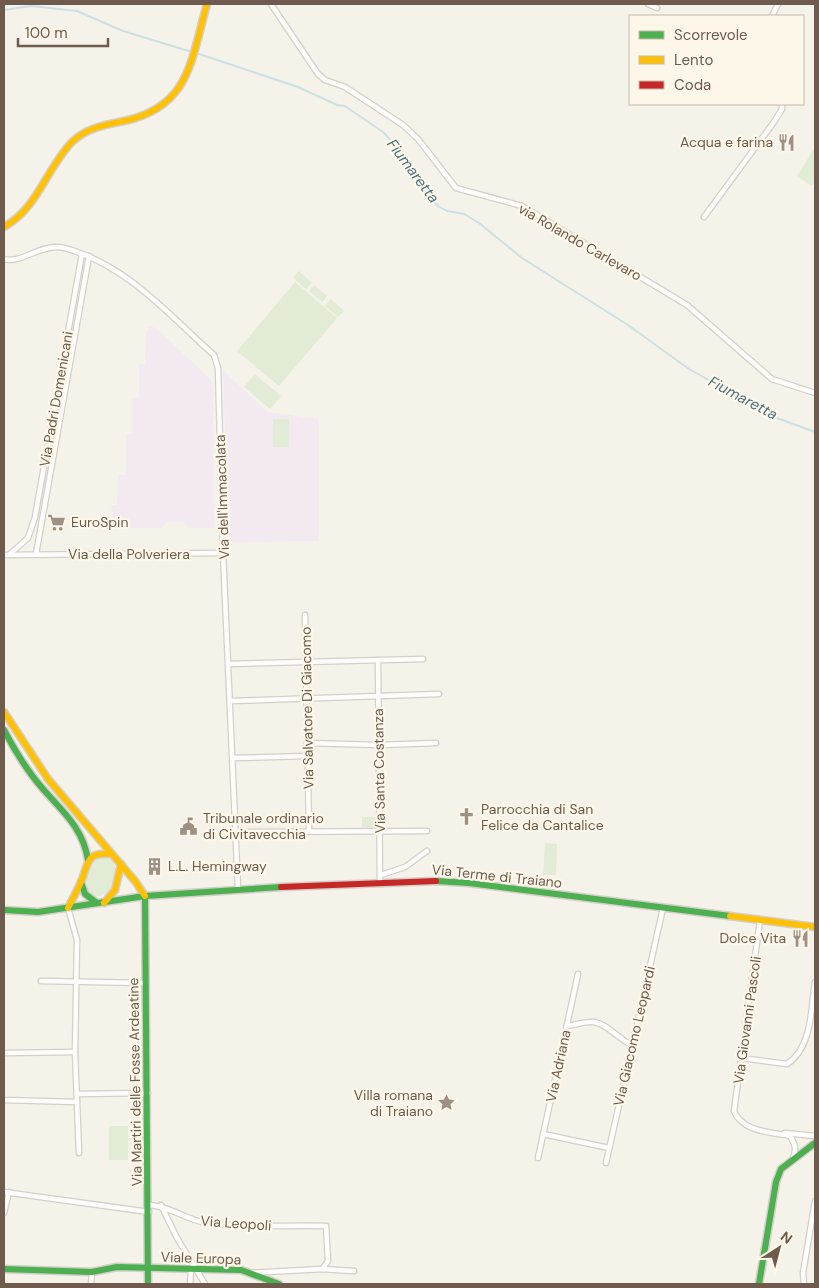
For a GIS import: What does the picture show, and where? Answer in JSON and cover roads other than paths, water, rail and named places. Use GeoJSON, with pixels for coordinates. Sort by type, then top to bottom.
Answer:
{"type":"FeatureCollection","features":[{"type":"Feature","properties":{"kind":"street"},"geometry":{"type":"LineString","coordinates":[[4,227],[20,218],[58,158],[84,132],[107,124],[147,115],[171,102],[184,84],[207,4]]}},
{"type":"Feature","properties":{"kind":"street","name":"via Rolando Carlevaro"},"geometry":{"type":"LineString","coordinates":[[270,4],[318,74],[325,80],[345,87],[403,125],[418,139],[456,188],[522,206],[687,304],[772,379],[815,393]]}},
{"type":"Feature","properties":{"kind":"street"},"geometry":{"type":"LineString","coordinates":[[648,4],[657,8]]}},
{"type":"Feature","properties":{"kind":"street"},"geometry":{"type":"LineString","coordinates":[[704,217],[774,122],[782,109],[782,105]]}},
{"type":"Feature","properties":{"kind":"street","name":"Via dell'Immacolata"},"geometry":{"type":"LineString","coordinates":[[4,259],[10,261],[25,257],[39,248],[60,246],[89,256],[128,279],[214,355],[218,368],[223,553],[238,889]]}},
{"type":"Feature","properties":{"kind":"street","name":"Via Padri Domenicani"},"geometry":{"type":"LineString","coordinates":[[10,554],[25,542],[35,517],[82,254]]}},
{"type":"Feature","properties":{"kind":"street","name":"Via Padri Domenicani"},"geometry":{"type":"LineString","coordinates":[[36,554],[89,256]]}},
{"type":"Feature","properties":{"kind":"street"},"geometry":{"type":"LineString","coordinates":[[4,555],[29,554],[25,542],[30,541],[37,545]]}},
{"type":"Feature","properties":{"kind":"street","name":"Via della Polveriera"},"geometry":{"type":"LineString","coordinates":[[29,554],[223,553]]}},
{"type":"Feature","properties":{"kind":"street","name":"Via Salvatore Di Giacomo"},"geometry":{"type":"LineString","coordinates":[[306,615],[309,831]]}},
{"type":"Feature","properties":{"kind":"street"},"geometry":{"type":"LineString","coordinates":[[229,664],[423,659]]}},
{"type":"Feature","properties":{"kind":"street","name":"Via Santa Costanza"},"geometry":{"type":"LineString","coordinates":[[378,660],[380,883]]}},
{"type":"Feature","properties":{"kind":"street"},"geometry":{"type":"LineString","coordinates":[[230,701],[439,694]]}},
{"type":"Feature","properties":{"kind":"street"},"geometry":{"type":"LineString","coordinates":[[4,712],[34,763],[121,864],[145,896]]}},
{"type":"Feature","properties":{"kind":"street"},"geometry":{"type":"LineString","coordinates":[[4,730],[31,774],[84,836],[88,860],[82,882],[68,908],[77,940],[75,1052],[79,1153]]}},
{"type":"Feature","properties":{"kind":"street"},"geometry":{"type":"LineString","coordinates":[[307,743],[379,745],[436,743]]}},
{"type":"Feature","properties":{"kind":"street"},"geometry":{"type":"LineString","coordinates":[[233,758],[307,756]]}},
{"type":"Feature","properties":{"kind":"street"},"geometry":{"type":"LineString","coordinates":[[236,832],[427,831]]}},
{"type":"Feature","properties":{"kind":"street","name":"Via Terme di Traiano"},"geometry":{"type":"LineString","coordinates":[[381,875],[405,868],[427,851]]}},
{"type":"Feature","properties":{"kind":"street"},"geometry":{"type":"LineString","coordinates":[[88,860],[98,853],[112,855]]}},
{"type":"Feature","properties":{"kind":"street"},"geometry":{"type":"LineString","coordinates":[[82,882],[85,894],[101,903],[115,890],[121,864]]}},
{"type":"Feature","properties":{"kind":"street","name":"Via Terme di Traiano"},"geometry":{"type":"LineString","coordinates":[[68,908],[145,896],[238,889],[454,882],[815,927]]}},
{"type":"Feature","properties":{"kind":"street","name":"Via Martiri delle Fosse Ardeatine"},"geometry":{"type":"LineString","coordinates":[[145,896],[150,1269],[148,1284]]}},
{"type":"Feature","properties":{"kind":"street"},"geometry":{"type":"LineString","coordinates":[[4,910],[38,912],[68,908]]}},
{"type":"Feature","properties":{"kind":"street","name":"Via Giacomo Leopardi"},"geometry":{"type":"LineString","coordinates":[[606,1163],[663,908]]}},
{"type":"Feature","properties":{"kind":"street","name":"Via Giovanni Pascoli"},"geometry":{"type":"LineString","coordinates":[[760,920],[734,1111],[737,1119],[753,1128],[778,1134]]}},
{"type":"Feature","properties":{"kind":"street","name":"Via Adriana"},"geometry":{"type":"LineString","coordinates":[[538,1158],[578,974]]}},
{"type":"Feature","properties":{"kind":"street"},"geometry":{"type":"LineString","coordinates":[[41,982],[146,983]]}},
{"type":"Feature","properties":{"kind":"street"},"geometry":{"type":"LineString","coordinates":[[742,1058],[787,1064],[796,1059],[803,1048],[815,982]]}},
{"type":"Feature","properties":{"kind":"street"},"geometry":{"type":"LineString","coordinates":[[567,1026],[594,1022],[604,1027],[623,1042],[632,1045]]}},
{"type":"Feature","properties":{"kind":"street"},"geometry":{"type":"LineString","coordinates":[[4,1053],[75,1052]]}},
{"type":"Feature","properties":{"kind":"street"},"geometry":{"type":"LineString","coordinates":[[77,1094],[148,1093]]}},
{"type":"Feature","properties":{"kind":"street"},"geometry":{"type":"LineString","coordinates":[[4,1100],[77,1102]]}},
{"type":"Feature","properties":{"kind":"street"},"geometry":{"type":"LineString","coordinates":[[778,1134],[790,1132],[815,1136]]}},
{"type":"Feature","properties":{"kind":"street"},"geometry":{"type":"LineString","coordinates":[[543,1134],[610,1148]]}},
{"type":"Feature","properties":{"kind":"street"},"geometry":{"type":"LineString","coordinates":[[778,1134],[790,1136],[795,1143],[796,1152],[792,1160]]}},
{"type":"Feature","properties":{"kind":"street"},"geometry":{"type":"LineString","coordinates":[[759,1284],[776,1182],[781,1169],[815,1142]]}},
{"type":"Feature","properties":{"kind":"street"},"geometry":{"type":"LineString","coordinates":[[4,1213],[7,1192]]}},
{"type":"Feature","properties":{"kind":"street","name":"Via Leopoli"},"geometry":{"type":"LineString","coordinates":[[7,1192],[149,1209],[161,1206],[194,1220],[237,1226],[326,1226],[328,1261],[322,1269]]}},
{"type":"Feature","properties":{"kind":"street"},"geometry":{"type":"LineString","coordinates":[[804,1284],[803,1274],[815,1201]]}},
{"type":"Feature","properties":{"kind":"street"},"geometry":{"type":"LineString","coordinates":[[161,1206],[193,1270],[205,1284]]}},
{"type":"Feature","properties":{"kind":"street","name":"Viale Europa"},"geometry":{"type":"LineString","coordinates":[[4,1269],[92,1272],[117,1267],[241,1270],[279,1284]]}},
{"type":"Feature","properties":{"kind":"street"},"geometry":{"type":"LineString","coordinates":[[250,1273],[322,1269],[354,1271]]}},
{"type":"Feature","properties":{"kind":"street"},"geometry":{"type":"LineString","coordinates":[[190,1284],[193,1270]]}},
{"type":"Feature","properties":{"kind":"street"},"geometry":{"type":"LineString","coordinates":[[92,1272],[92,1284]]}},
{"type":"Feature","properties":{"kind":"waterway","name":"Fiumaretta"},"geometry":{"type":"LineString","coordinates":[[4,10],[31,6],[77,11],[123,31],[192,52]]}},
{"type":"Feature","properties":{"kind":"waterway","name":"Fiumaretta"},"geometry":{"type":"LineString","coordinates":[[196,53],[298,87],[337,105],[345,106],[383,132],[401,151],[427,194],[438,206],[447,211],[464,214],[479,223],[522,258],[628,325],[689,369],[777,418],[815,432]]}},
{"type":"Feature","properties":{"kind":"place","name":"Acqua e farina"},"geometry":{"type":"Point","coordinates":[787,142]}},
{"type":"Feature","properties":{"kind":"place","name":"EuroSpin"},"geometry":{"type":"Point","coordinates":[57,522]}},
{"type":"Feature","properties":{"kind":"place","name":"Parrocchia di San Felice da Cantalice"},"geometry":{"type":"Point","coordinates":[467,817]}},
{"type":"Feature","properties":{"kind":"place","name":"Tribunale ordinario di Civitavecchia"},"geometry":{"type":"Point","coordinates":[189,826]}},
{"type":"Feature","properties":{"kind":"place","name":"L.L. Hemingway"},"geometry":{"type":"Point","coordinates":[154,866]}},
{"type":"Feature","properties":{"kind":"place","name":"Dolce Vita"},"geometry":{"type":"Point","coordinates":[800,938]}},
{"type":"Feature","properties":{"kind":"place","name":"Villa romana di Traiano"},"geometry":{"type":"Point","coordinates":[447,1103]}}]}
